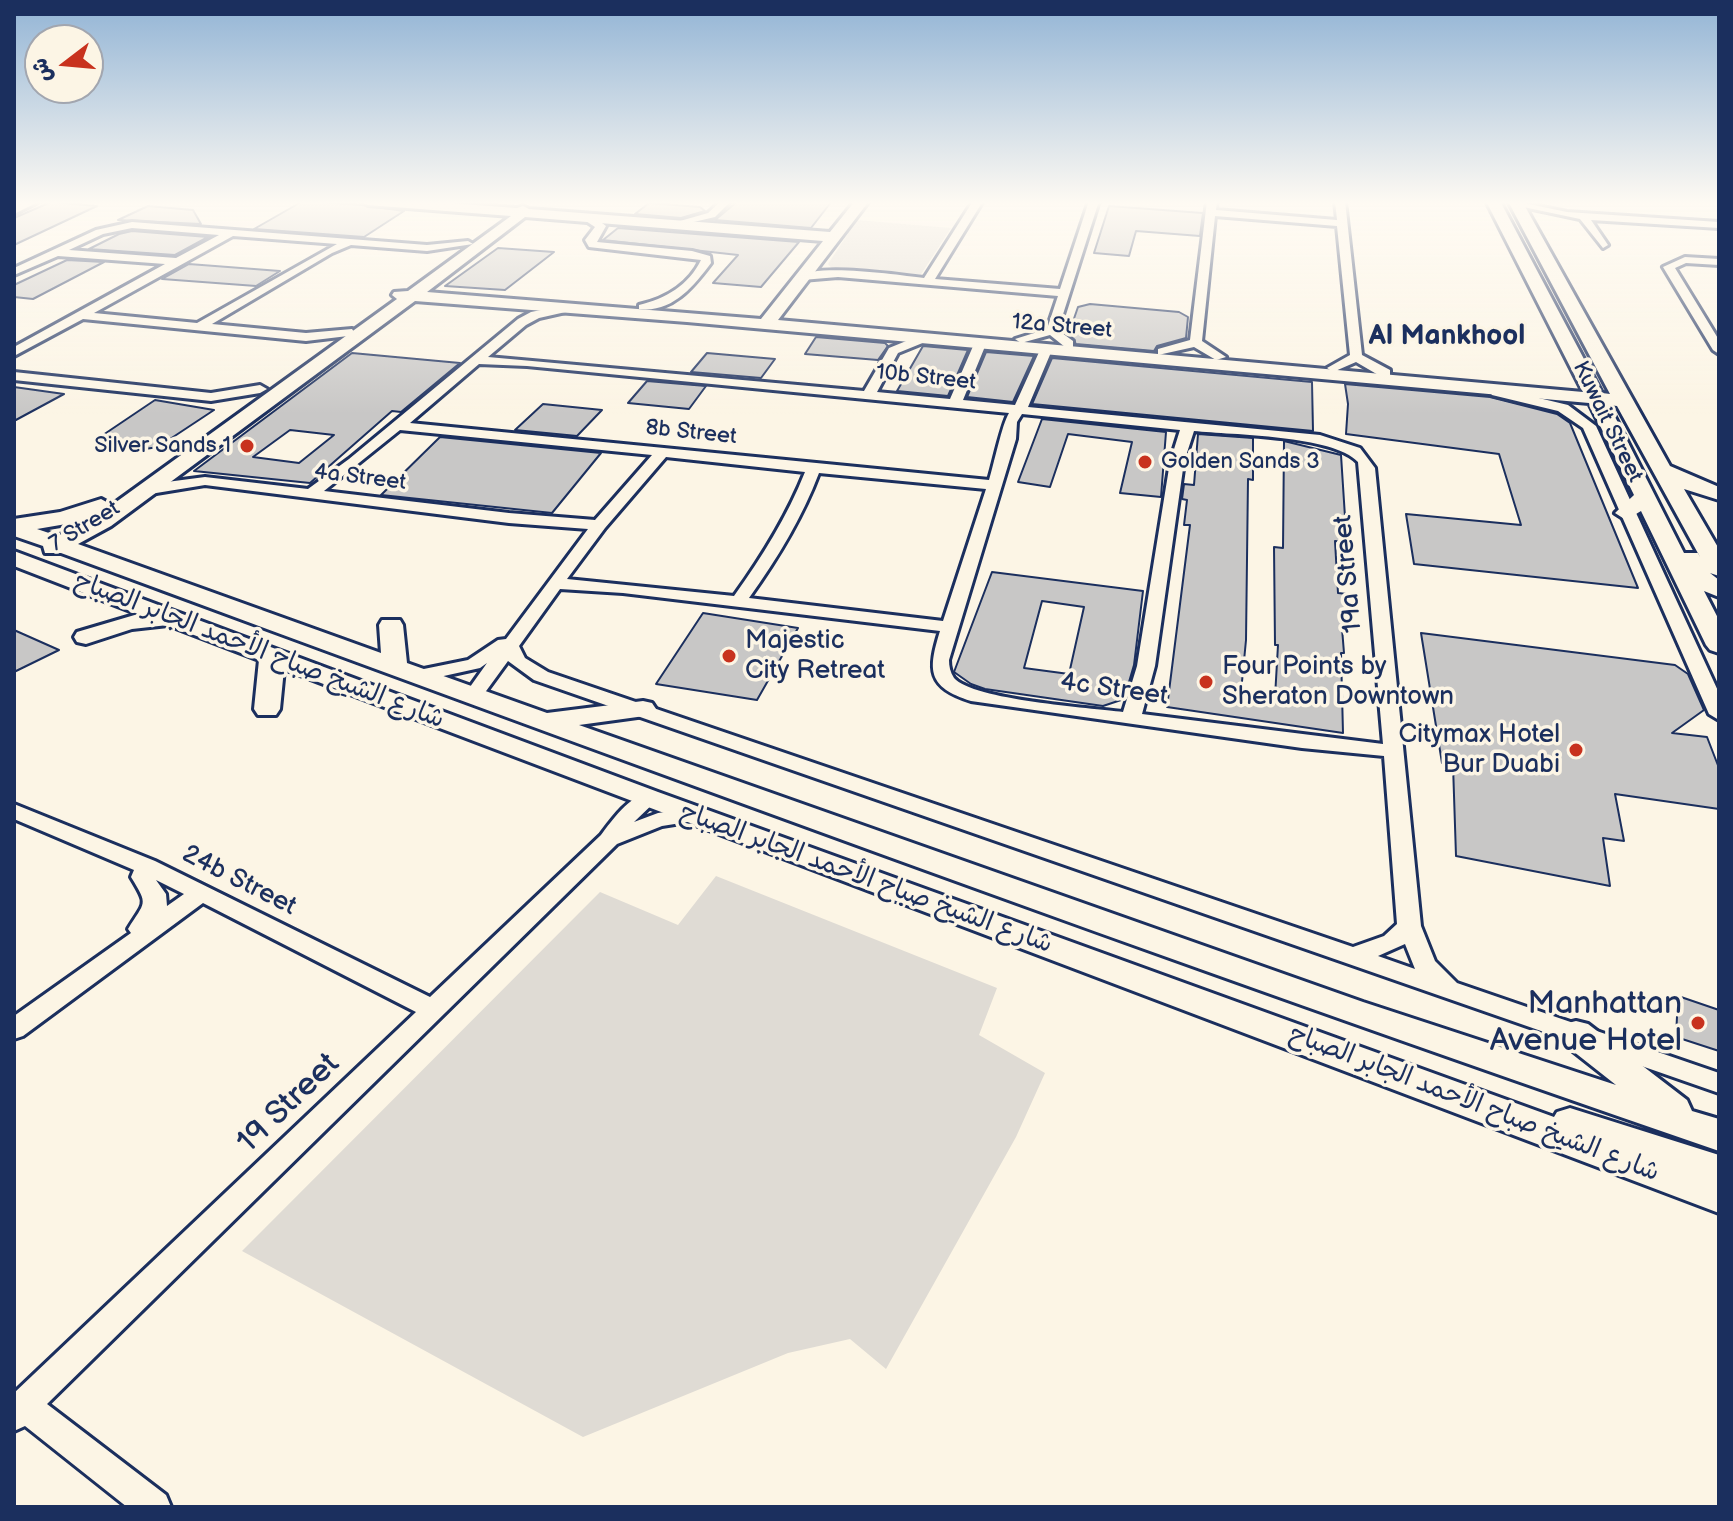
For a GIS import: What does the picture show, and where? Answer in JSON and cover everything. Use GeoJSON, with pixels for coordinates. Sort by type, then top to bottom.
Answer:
{"type":"FeatureCollection","features":[{"type":"Feature","properties":{"kind":"street"},"geometry":{"type":"LineString","coordinates":[[14,352],[161,272]]}},
{"type":"Feature","properties":{"kind":"street"},"geometry":{"type":"LineString","coordinates":[[204,327],[293,272]]}},
{"type":"Feature","properties":{"kind":"street","name":"7 Street"},"geometry":{"type":"LineString","coordinates":[[102,513],[260,389],[413,293],[435,272]]}},
{"type":"Feature","properties":{"kind":"street","name":"7 Street"},"geometry":{"type":"LineString","coordinates":[[31,549],[144,490],[440,272]]}},
{"type":"Feature","properties":{"kind":"street"},"geometry":{"type":"LineString","coordinates":[[643,307],[665,303],[678,296],[698,272]]}},
{"type":"Feature","properties":{"kind":"street"},"geometry":{"type":"LineString","coordinates":[[765,315],[796,272]]}},
{"type":"Feature","properties":{"kind":"street"},"geometry":{"type":"LineString","coordinates":[[765,315],[806,272]]}},
{"type":"Feature","properties":{"kind":"street"},"geometry":{"type":"LineString","coordinates":[[817,272],[1063,295]]}},
{"type":"Feature","properties":{"kind":"street"},"geometry":{"type":"LineString","coordinates":[[931,282],[936,272]]}},
{"type":"Feature","properties":{"kind":"street"},"geometry":{"type":"LineString","coordinates":[[1052,331],[1071,272]]}},
{"type":"Feature","properties":{"kind":"street"},"geometry":{"type":"LineString","coordinates":[[1196,342],[1204,272]]}},
{"type":"Feature","properties":{"kind":"street"},"geometry":{"type":"LineString","coordinates":[[1346,272],[1356,357]]}},
{"type":"Feature","properties":{"kind":"street","name":"Kuwait Street"},"geometry":{"type":"LineString","coordinates":[[1530,272],[1577,362],[1643,437],[1719,569]]}},
{"type":"Feature","properties":{"kind":"street","name":"Kuwait Street"},"geometry":{"type":"LineString","coordinates":[[1551,272],[1607,396],[1607,425],[1719,645]]}},
{"type":"Feature","properties":{"kind":"street"},"geometry":{"type":"LineString","coordinates":[[1672,272],[1719,350]]}},
{"type":"Feature","properties":{"kind":"street"},"geometry":{"type":"LineString","coordinates":[[413,293],[437,286],[444,295]]}},
{"type":"Feature","properties":{"kind":"street","name":"12a Street"},"geometry":{"type":"LineString","coordinates":[[413,293],[765,315],[1607,396]]}},
{"type":"Feature","properties":{"kind":"street","name":"12a Street"},"geometry":{"type":"LineString","coordinates":[[444,295],[520,313],[566,309],[765,315],[888,343],[921,339],[1481,389],[1533,389]]}},
{"type":"Feature","properties":{"kind":"street"},"geometry":{"type":"LineString","coordinates":[[315,495],[480,357],[520,313]]}},
{"type":"Feature","properties":{"kind":"street"},"geometry":{"type":"LineString","coordinates":[[82,315],[306,337],[348,332]]}},
{"type":"Feature","properties":{"kind":"street"},"geometry":{"type":"LineString","coordinates":[[1021,339],[1052,331]]}},
{"type":"Feature","properties":{"kind":"street"},"geometry":{"type":"LineString","coordinates":[[1052,331],[1069,344]]}},
{"type":"Feature","properties":{"kind":"street"},"geometry":{"type":"LineString","coordinates":[[306,337],[325,347]]}},
{"type":"Feature","properties":{"kind":"street"},"geometry":{"type":"LineString","coordinates":[[1162,352],[1196,342]]}},
{"type":"Feature","properties":{"kind":"street"},"geometry":{"type":"LineString","coordinates":[[1196,342],[1207,352],[1220,357]]}},
{"type":"Feature","properties":{"kind":"street"},"geometry":{"type":"LineString","coordinates":[[865,394],[879,373],[888,343]]}},
{"type":"Feature","properties":{"kind":"street"},"geometry":{"type":"LineString","coordinates":[[955,403],[980,344]]}},
{"type":"Feature","properties":{"kind":"street"},"geometry":{"type":"LineString","coordinates":[[561,580],[949,631],[1009,439],[1016,431],[1021,407],[1046,350]]}},
{"type":"Feature","properties":{"kind":"street","name":"10b Street"},"geometry":{"type":"LineString","coordinates":[[480,357],[1021,407],[1320,439]]}},
{"type":"Feature","properties":{"kind":"street"},"geometry":{"type":"LineString","coordinates":[[1333,368],[1356,357]]}},
{"type":"Feature","properties":{"kind":"street"},"geometry":{"type":"LineString","coordinates":[[1356,357],[1385,373]]}},
{"type":"Feature","properties":{"kind":"street"},"geometry":{"type":"LineString","coordinates":[[1533,389],[1564,380],[1577,362]]}},
{"type":"Feature","properties":{"kind":"street"},"geometry":{"type":"LineString","coordinates":[[14,376],[211,397],[260,389]]}},
{"type":"Feature","properties":{"kind":"street"},"geometry":{"type":"LineString","coordinates":[[1481,389],[1551,403],[1589,426],[1719,714]]}},
{"type":"Feature","properties":{"kind":"street"},"geometry":{"type":"LineString","coordinates":[[1533,389],[1577,406],[1607,425]]}},
{"type":"Feature","properties":{"kind":"street"},"geometry":{"type":"LineString","coordinates":[[211,397],[222,402],[227,409]]}},
{"type":"Feature","properties":{"kind":"street","name":"8b Street"},"geometry":{"type":"LineString","coordinates":[[400,424],[993,489]]}},
{"type":"Feature","properties":{"kind":"street"},"geometry":{"type":"LineString","coordinates":[[1139,720],[1151,685],[1146,666],[1182,426]]}},
{"type":"Feature","properties":{"kind":"street","name":"19a Street"},"geometry":{"type":"LineString","coordinates":[[1320,439],[1349,448],[1367,464],[1409,926],[1417,951],[1449,990]]}},
{"type":"Feature","properties":{"kind":"street"},"geometry":{"type":"LineString","coordinates":[[326,676],[370,677],[440,702],[452,702],[474,694],[658,451]]}},
{"type":"Feature","properties":{"kind":"street"},"geometry":{"type":"LineString","coordinates":[[183,462],[188,471],[205,481]]}},
{"type":"Feature","properties":{"kind":"street"},"geometry":{"type":"LineString","coordinates":[[743,603],[766,571],[768,560],[820,469]]}},
{"type":"Feature","properties":{"kind":"street"},"geometry":{"type":"LineString","coordinates":[[1662,470],[1718,500],[1700,514],[1694,524]]}},
{"type":"Feature","properties":{"kind":"street","name":"4a Street"},"geometry":{"type":"LineString","coordinates":[[144,490],[205,481],[597,529]]}},
{"type":"Feature","properties":{"kind":"street"},"geometry":{"type":"LineString","coordinates":[[1626,513],[1648,503],[1670,522],[1702,579],[1719,590]]}},
{"type":"Feature","properties":{"kind":"street"},"geometry":{"type":"LineString","coordinates":[[14,527],[102,513],[99,538],[108,560]]}},
{"type":"Feature","properties":{"kind":"street","name":"شارع الشيخ صباح الأحمد الجابر الصباح"},"geometry":{"type":"LineString","coordinates":[[14,527],[31,549],[176,618],[648,799],[1502,1113],[1719,1196]]}},
{"type":"Feature","properties":{"kind":"street","name":"شارع الشيخ صباح الأحمد الجابر الصباح"},"geometry":{"type":"LineString","coordinates":[[31,549],[108,560],[799,815],[1351,1011],[1704,1129]]}},
{"type":"Feature","properties":{"kind":"street"},"geometry":{"type":"LineString","coordinates":[[86,637],[128,622],[176,618]]}},
{"type":"Feature","properties":{"kind":"street"},"geometry":{"type":"LineString","coordinates":[[391,625],[408,671],[474,664],[526,627]]}},
{"type":"Feature","properties":{"kind":"street","name":"4c Street"},"geometry":{"type":"LineString","coordinates":[[949,631],[940,660],[941,673],[946,680],[973,696],[1394,756]]}},
{"type":"Feature","properties":{"kind":"street"},"geometry":{"type":"LineString","coordinates":[[511,647],[517,661],[531,672],[1719,1083]]}},
{"type":"Feature","properties":{"kind":"street"},"geometry":{"type":"LineString","coordinates":[[267,709],[272,655]]}},
{"type":"Feature","properties":{"kind":"street"},"geometry":{"type":"LineString","coordinates":[[545,721],[643,709]]}},
{"type":"Feature","properties":{"kind":"street"},"geometry":{"type":"LineString","coordinates":[[648,799],[672,790],[689,790],[758,813],[799,815]]}},
{"type":"Feature","properties":{"kind":"street","name":"19 Street"},"geometry":{"type":"LineString","coordinates":[[19,1410],[648,799]]}},
{"type":"Feature","properties":{"kind":"street","name":"24b Street"},"geometry":{"type":"LineString","coordinates":[[14,811],[147,866],[434,1010]]}},
{"type":"Feature","properties":{"kind":"street","name":"19 Street"},"geometry":{"type":"LineString","coordinates":[[609,840],[640,825],[693,815]]}},
{"type":"Feature","properties":{"kind":"street"},"geometry":{"type":"LineString","coordinates":[[121,950],[149,919],[156,906],[155,894],[142,877],[147,866]]}},
{"type":"Feature","properties":{"kind":"street"},"geometry":{"type":"LineString","coordinates":[[14,1029],[200,894]]}},
{"type":"Feature","properties":{"kind":"street"},"geometry":{"type":"LineString","coordinates":[[1351,957],[1392,942],[1409,926]]}},
{"type":"Feature","properties":{"kind":"street"},"geometry":{"type":"LineString","coordinates":[[1576,1034],[1704,1129]]}},
{"type":"Feature","properties":{"kind":"street"},"geometry":{"type":"LineString","coordinates":[[1502,1113],[1589,1127],[1719,1171]]}},
{"type":"Feature","properties":{"kind":"street"},"geometry":{"type":"LineString","coordinates":[[19,1410],[154,1507]]}},
{"type":"Feature","properties":{"kind":"shaded area"},"geometry":{"type":"Polygon","coordinates":[[[869,272],[923,272],[920,276],[869,272]]]}},
{"type":"Feature","properties":{"kind":"shaded area"},"geometry":{"type":"Polygon","coordinates":[[[716,876],[997,988],[979,1035],[1045,1073],[1016,1137],[886,1369],[850,1339],[788,1353],[583,1437],[242,1251],[600,892],[678,925],[716,876]]]}},
{"type":"Feature","properties":{"kind":"building"},"geometry":{"type":"Polygon","coordinates":[[[42,272],[85,272],[33,299],[14,297],[14,285],[42,272]]]}},
{"type":"Feature","properties":{"kind":"building"},"geometry":{"type":"Polygon","coordinates":[[[175,272],[278,272],[256,286],[162,279],[175,272]]]}},
{"type":"Feature","properties":{"kind":"building"},"geometry":{"type":"Polygon","coordinates":[[[465,272],[528,272],[505,290],[445,286],[465,272]]]}},
{"type":"Feature","properties":{"kind":"building"},"geometry":{"type":"Polygon","coordinates":[[[723,272],[774,272],[761,287],[713,283],[723,272]]]}},
{"type":"Feature","properties":{"kind":"building"},"geometry":{"type":"Polygon","coordinates":[[[1090,304],[1179,312],[1188,317],[1186,338],[1157,346],[1154,351],[1076,344],[1069,333],[1078,307],[1090,304]]]}},
{"type":"Feature","properties":{"kind":"building"},"geometry":{"type":"Polygon","coordinates":[[[816,337],[885,343],[888,346],[878,360],[805,354],[816,337]]]}},
{"type":"Feature","properties":{"kind":"building"},"geometry":{"type":"Polygon","coordinates":[[[923,346],[968,350],[948,396],[897,391],[923,346]]]}},
{"type":"Feature","properties":{"kind":"building"},"geometry":{"type":"Polygon","coordinates":[[[986,352],[1034,356],[1013,402],[967,397],[986,352]]]}},
{"type":"Feature","properties":{"kind":"building"},"geometry":{"type":"Polygon","coordinates":[[[352,353],[460,363],[401,412],[392,411],[310,483],[194,471],[352,353]],[[290,430],[253,457],[299,463],[334,435],[290,430]]]}},
{"type":"Feature","properties":{"kind":"building"},"geometry":{"type":"Polygon","coordinates":[[[707,353],[775,359],[761,378],[691,372],[707,353]]]}},
{"type":"Feature","properties":{"kind":"building"},"geometry":{"type":"Polygon","coordinates":[[[1052,358],[1312,382],[1313,431],[1032,404],[1052,358]]]}},
{"type":"Feature","properties":{"kind":"building"},"geometry":{"type":"Polygon","coordinates":[[[647,381],[706,386],[689,409],[628,403],[647,381]]]}},
{"type":"Feature","properties":{"kind":"building"},"geometry":{"type":"Polygon","coordinates":[[[1345,384],[1490,397],[1557,414],[1570,423],[1638,588],[1414,564],[1406,514],[1521,525],[1499,454],[1346,434],[1348,404],[1345,384]]]}},
{"type":"Feature","properties":{"kind":"building"},"geometry":{"type":"Polygon","coordinates":[[[14,387],[64,394],[14,421],[14,387]]]}},
{"type":"Feature","properties":{"kind":"building"},"geometry":{"type":"Polygon","coordinates":[[[155,400],[214,410],[158,447],[145,449],[103,435],[155,400]]]}},
{"type":"Feature","properties":{"kind":"building"},"geometry":{"type":"Polygon","coordinates":[[[543,404],[602,410],[577,436],[515,430],[543,404]]]}},
{"type":"Feature","properties":{"kind":"building","name":"Golden Sands 3"},"geometry":{"type":"Polygon","coordinates":[[[1042,419],[1166,432],[1161,497],[1120,493],[1132,442],[1068,434],[1050,487],[1018,482],[1042,419]]]}},
{"type":"Feature","properties":{"kind":"building"},"geometry":{"type":"Polygon","coordinates":[[[1198,434],[1253,438],[1253,480],[1248,479],[1246,640],[1241,692],[1275,697],[1278,645],[1275,645],[1274,547],[1283,548],[1284,441],[1341,455],[1345,517],[1350,517],[1352,543],[1335,541],[1338,593],[1347,594],[1349,617],[1341,616],[1343,733],[1167,707],[1190,525],[1184,525],[1187,500],[1182,499],[1184,484],[1194,485],[1198,434]]]}},
{"type":"Feature","properties":{"kind":"building"},"geometry":{"type":"Polygon","coordinates":[[[440,437],[601,453],[552,513],[381,495],[440,437]]]}},
{"type":"Feature","properties":{"kind":"building"},"geometry":{"type":"Polygon","coordinates":[[[992,572],[1143,591],[1134,665],[1124,699],[1103,706],[985,689],[954,672],[992,572]],[[1042,601],[1024,668],[1069,674],[1084,607],[1042,601]]]}},
{"type":"Feature","properties":{"kind":"building","name":"Majestic City Retreat"},"geometry":{"type":"Polygon","coordinates":[[[703,613],[798,628],[757,700],[656,684],[703,613]]]}},
{"type":"Feature","properties":{"kind":"building"},"geometry":{"type":"Polygon","coordinates":[[[14,630],[59,650],[14,672],[14,630]]]}},
{"type":"Feature","properties":{"kind":"building"},"geometry":{"type":"Polygon","coordinates":[[[1421,633],[1675,665],[1688,674],[1704,710],[1672,733],[1707,737],[1719,768],[1719,809],[1615,794],[1624,841],[1603,838],[1610,886],[1456,856],[1453,765],[1442,763],[1421,633]]]}},
{"type":"Feature","properties":{"kind":"building","name":"Manhattan Avenue Hotel"},"geometry":{"type":"Polygon","coordinates":[[[1678,996],[1719,1010],[1719,1051],[1676,1037],[1678,996]]]}},
{"type":"Feature","properties":{"kind":"place","name":"Silver Sands 1"},"geometry":{"type":"Point","coordinates":[247,446]}},
{"type":"Feature","properties":{"kind":"place","name":"Golden Sands 3"},"geometry":{"type":"Point","coordinates":[1145,462]}},
{"type":"Feature","properties":{"kind":"place","name":"Majestic City Retreat"},"geometry":{"type":"Point","coordinates":[729,656]}},
{"type":"Feature","properties":{"kind":"place","name":"Four Points by Sheraton Downtown"},"geometry":{"type":"Point","coordinates":[1206,682]}},
{"type":"Feature","properties":{"kind":"place","name":"Citymax Hotel Bur Duabi"},"geometry":{"type":"Point","coordinates":[1576,750]}},
{"type":"Feature","properties":{"kind":"place","name":"Manhattan Avenue Hotel"},"geometry":{"type":"Point","coordinates":[1698,1023]}},
{"type":"Feature","properties":{"kind":"district","name":"Al Mankhool"},"geometry":{"type":"Point","coordinates":[1447,337]}}]}
